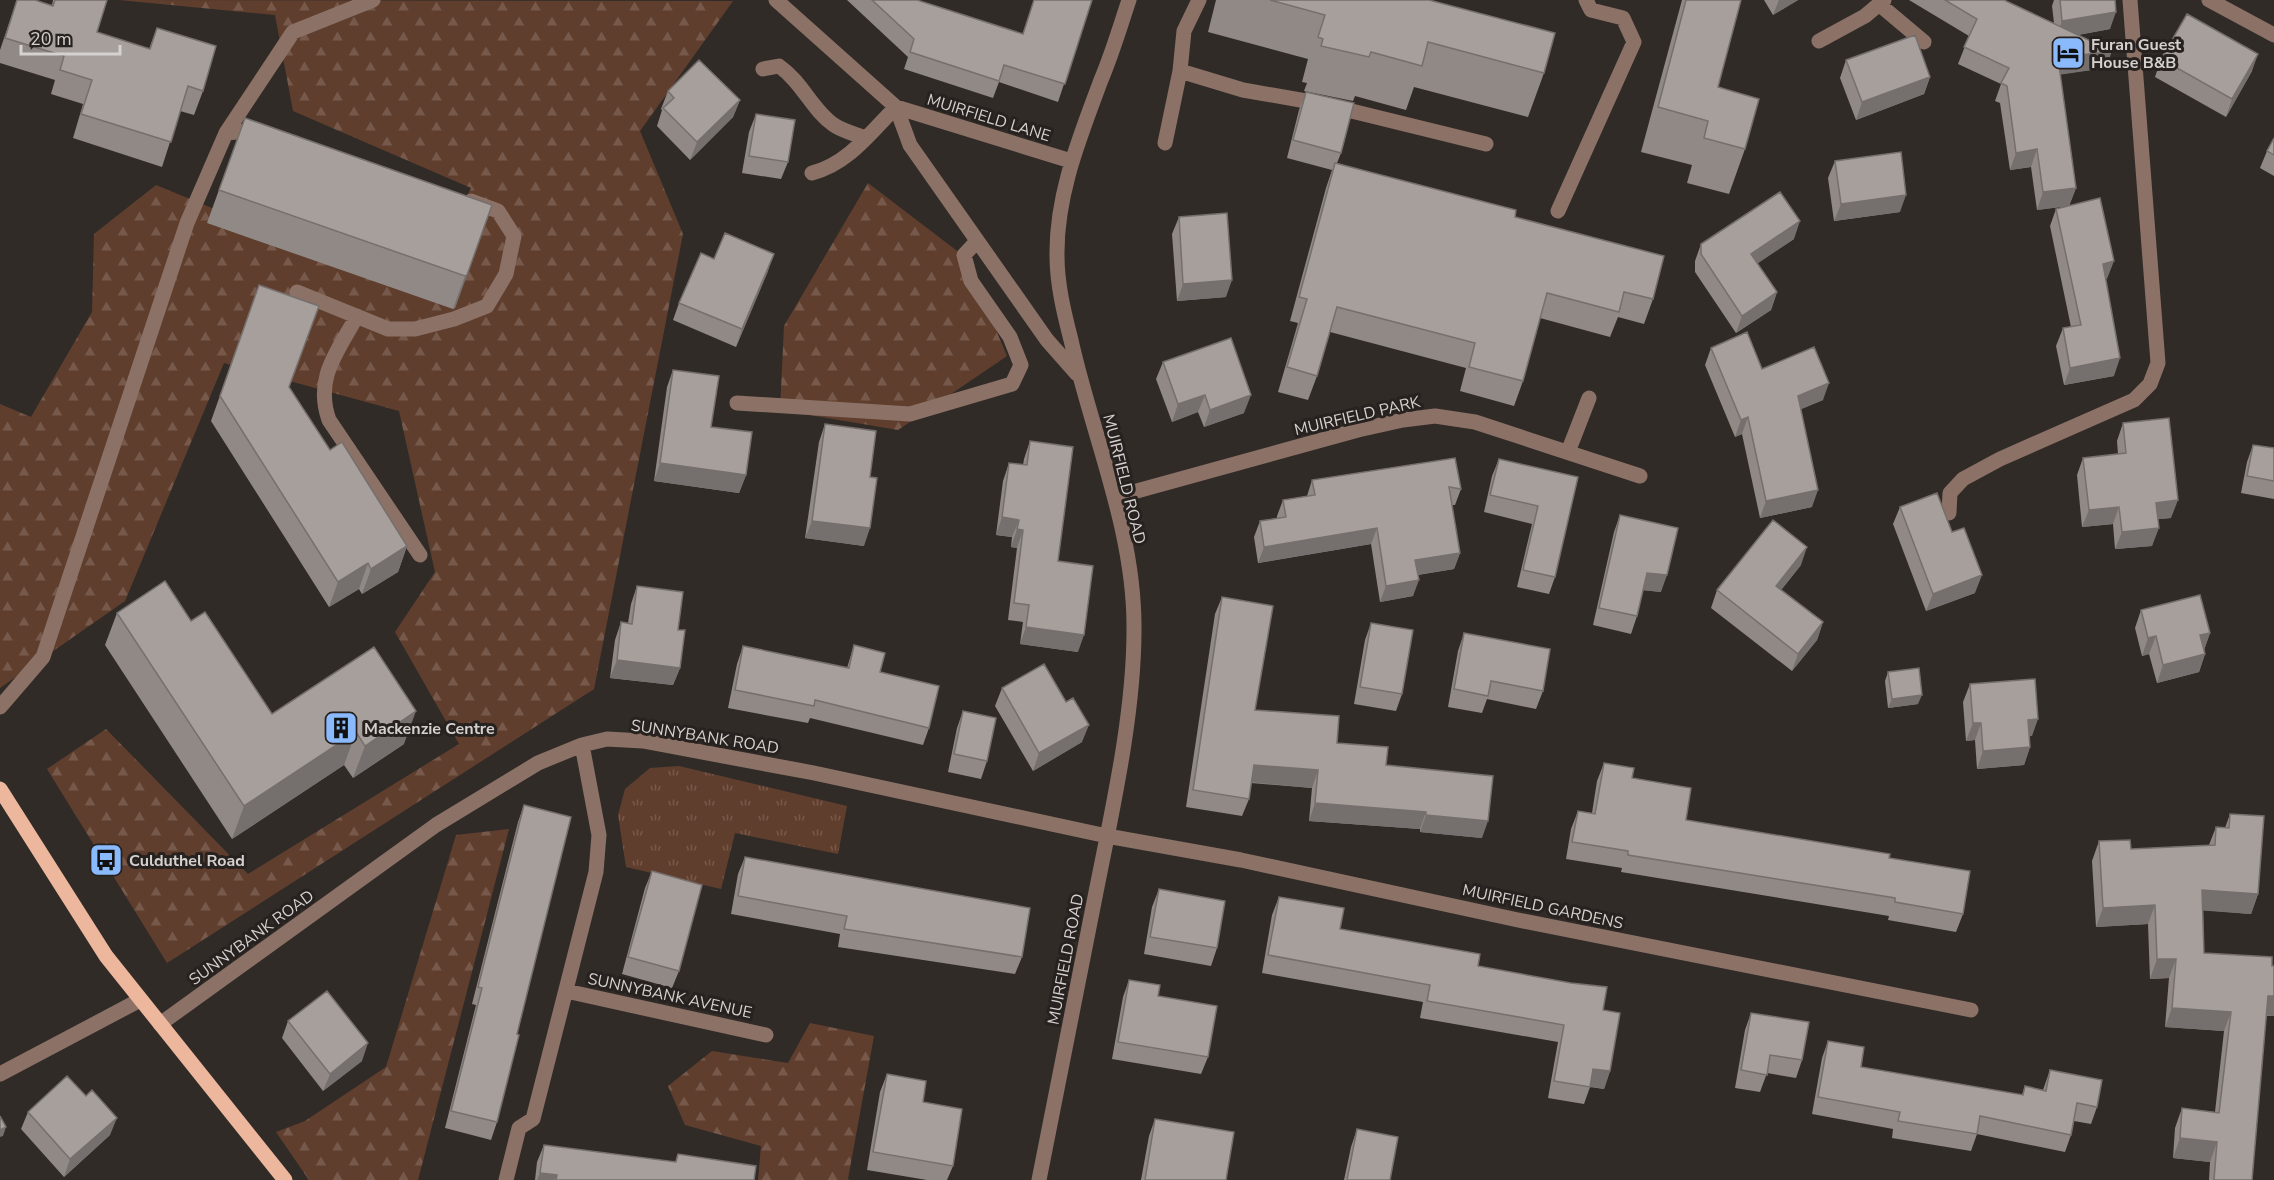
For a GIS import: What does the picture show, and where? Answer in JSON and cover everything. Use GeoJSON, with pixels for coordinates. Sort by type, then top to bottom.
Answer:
{"type":"FeatureCollection","features":[{"type":"Feature","properties":{"kind":"main road"},"geometry":{"type":"LineString","coordinates":[[0,789],[106,956],[285,1180]]}},
{"type":"Feature","properties":{"kind":"street"},"geometry":{"type":"LineString","coordinates":[[0,707],[44,657],[187,223],[226,133],[293,32],[373,0]]}},
{"type":"Feature","properties":{"kind":"street","name":"MUIRFIELD ROAD"},"geometry":{"type":"LineString","coordinates":[[776,0],[896,107],[910,145],[1047,340],[1079,376],[1115,497],[1129,568],[1134,627],[1132,687],[1107,836],[1039,1180]]}},
{"type":"Feature","properties":{"kind":"street"},"geometry":{"type":"LineString","coordinates":[[1079,376],[1063,305],[1057,256],[1060,208],[1071,161],[1111,56],[1129,0]]}},
{"type":"Feature","properties":{"kind":"street"},"geometry":{"type":"LineString","coordinates":[[1165,143],[1180,71],[1184,31],[1199,0]]}},
{"type":"Feature","properties":{"kind":"street"},"geometry":{"type":"LineString","coordinates":[[1558,211],[1635,42],[1623,18],[1591,10],[1586,0]]}},
{"type":"Feature","properties":{"kind":"street"},"geometry":{"type":"LineString","coordinates":[[1949,513],[1950,493],[1963,478],[2000,459],[2134,400],[2150,384],[2158,363],[2130,0]]}},
{"type":"Feature","properties":{"kind":"street"},"geometry":{"type":"LineString","coordinates":[[2209,0],[2274,35]]}},
{"type":"Feature","properties":{"kind":"street"},"geometry":{"type":"LineString","coordinates":[[1819,41],[1865,16],[1882,3],[1924,42]]}},
{"type":"Feature","properties":{"kind":"street"},"geometry":{"type":"LineString","coordinates":[[763,69],[779,66],[793,76],[817,108],[834,125],[865,138]]}},
{"type":"Feature","properties":{"kind":"street"},"geometry":{"type":"LineString","coordinates":[[1180,71],[1243,90],[1323,104],[1486,144]]}},
{"type":"Feature","properties":{"kind":"street"},"geometry":{"type":"LineString","coordinates":[[812,172],[825,170],[849,154],[896,107]]}},
{"type":"Feature","properties":{"kind":"street","name":"MUIRFIELD LANE"},"geometry":{"type":"LineString","coordinates":[[896,107],[1071,161]]}},
{"type":"Feature","properties":{"kind":"street"},"geometry":{"type":"LineString","coordinates":[[226,133],[275,129]]}},
{"type":"Feature","properties":{"kind":"street"},"geometry":{"type":"LineString","coordinates":[[297,292],[388,329],[416,329],[454,319],[487,306],[506,274],[514,236],[498,211],[453,194]]}},
{"type":"Feature","properties":{"kind":"street"},"geometry":{"type":"LineString","coordinates":[[737,403],[910,414],[1012,384],[1021,365],[1010,337],[971,281],[964,255],[977,241]]}},
{"type":"Feature","properties":{"kind":"street"},"geometry":{"type":"LineString","coordinates":[[357,316],[326,374],[324,405],[329,420],[420,555]]}},
{"type":"Feature","properties":{"kind":"street"},"geometry":{"type":"LineString","coordinates":[[1568,452],[1589,398]]}},
{"type":"Feature","properties":{"kind":"street","name":"MUIRFIELD PARK"},"geometry":{"type":"LineString","coordinates":[[1115,497],[1358,430],[1435,416],[1474,422],[1640,476]]}},
{"type":"Feature","properties":{"kind":"street","name":"SUNNYBANK ROAD"},"geometry":{"type":"LineString","coordinates":[[160,1024],[436,825],[538,763],[582,746],[607,740],[643,741],[814,772],[1107,836]]}},
{"type":"Feature","properties":{"kind":"street","name":"SUNNYBANK AVENUE"},"geometry":{"type":"LineString","coordinates":[[507,1180],[519,1128],[533,1119],[596,872],[599,835],[582,746]]}},
{"type":"Feature","properties":{"kind":"street","name":"MUIRFIELD GARDENS"},"geometry":{"type":"LineString","coordinates":[[1107,836],[1241,860],[1529,922],[1971,1010]]}},
{"type":"Feature","properties":{"kind":"street","name":"SUNNYBANK AVENUE"},"geometry":{"type":"LineString","coordinates":[[566,991],[766,1035]]}},
{"type":"Feature","properties":{"kind":"street"},"geometry":{"type":"LineString","coordinates":[[0,1074],[140,1000]]}},
{"type":"Feature","properties":{"kind":"green space"},"geometry":{"type":"Polygon","coordinates":[[[119,0],[733,1],[640,131],[683,234],[594,689],[167,963],[47,769],[106,729],[248,874],[459,744],[395,632],[435,572],[399,411],[224,363],[125,601],[0,688],[0,404],[31,417],[92,312],[94,234],[156,185],[415,292],[471,188],[293,111],[275,15],[119,0]]]}},
{"type":"Feature","properties":{"kind":"green space"},"geometry":{"type":"Polygon","coordinates":[[[868,183],[965,257],[1007,356],[898,430],[780,410],[784,326],[868,183]]]}},
{"type":"Feature","properties":{"kind":"green space"},"geometry":{"type":"Polygon","coordinates":[[[679,766],[847,806],[838,854],[735,833],[721,889],[626,867],[618,815],[625,789],[650,768],[679,766]]]}},
{"type":"Feature","properties":{"kind":"green space"},"geometry":{"type":"Polygon","coordinates":[[[509,829],[418,1180],[309,1180],[276,1132],[305,1121],[386,1067],[456,835],[509,829]]]}},
{"type":"Feature","properties":{"kind":"green space"},"geometry":{"type":"Polygon","coordinates":[[[810,1023],[874,1036],[848,1179],[850,1180],[758,1180],[761,1146],[685,1125],[668,1086],[712,1051],[788,1063],[810,1023]]]}},
{"type":"Feature","properties":{"kind":"building"},"geometry":{"type":"Polygon","coordinates":[[[17,0],[35,0],[53,6],[55,0],[107,0],[97,32],[150,49],[157,28],[216,46],[203,91],[188,86],[171,142],[81,114],[92,80],[60,70],[64,56],[5,38],[17,0]]]}},
{"type":"Feature","properties":{"kind":"building"},"geometry":{"type":"Polygon","coordinates":[[[872,0],[917,0],[1023,34],[1034,0],[1092,0],[1065,84],[1004,65],[999,81],[910,52],[914,39],[872,0]]]}},
{"type":"Feature","properties":{"kind":"building"},"geometry":{"type":"Polygon","coordinates":[[[1270,0],[1429,0],[1555,33],[1544,73],[1428,42],[1422,66],[1371,52],[1369,57],[1321,46],[1323,39],[1318,37],[1325,15],[1270,0]]]}},
{"type":"Feature","properties":{"kind":"building"},"geometry":{"type":"Polygon","coordinates":[[[1686,0],[1741,0],[1718,87],[1759,99],[1745,149],[1704,138],[1708,121],[1658,107],[1686,0]]]}},
{"type":"Feature","properties":{"kind":"building"},"geometry":{"type":"Polygon","coordinates":[[[1945,0],[2004,0],[2112,51],[2058,58],[2076,188],[2043,192],[2037,149],[2016,153],[2007,86],[2001,83],[2009,68],[1964,47],[1977,19],[1945,0]]]}},
{"type":"Feature","properties":{"kind":"building"},"geometry":{"type":"Polygon","coordinates":[[[2060,0],[2115,0],[2116,12],[2062,21],[2060,0]]]}},
{"type":"Feature","properties":{"kind":"building"},"geometry":{"type":"Polygon","coordinates":[[[2187,14],[2258,54],[2232,99],[2161,59],[2187,14]]]}},
{"type":"Feature","properties":{"kind":"building"},"geometry":{"type":"Polygon","coordinates":[[[1915,35],[1930,77],[1862,102],[1846,60],[1915,35]]]}},
{"type":"Feature","properties":{"kind":"building"},"geometry":{"type":"Polygon","coordinates":[[[699,60],[740,100],[697,142],[663,108],[674,98],[668,91],[699,60]]]}},
{"type":"Feature","properties":{"kind":"building"},"geometry":{"type":"Polygon","coordinates":[[[1306,92],[1354,103],[1341,153],[1293,140],[1306,92]]]}},
{"type":"Feature","properties":{"kind":"building"},"geometry":{"type":"Polygon","coordinates":[[[756,114],[795,120],[788,162],[749,156],[756,114]]]}},
{"type":"Feature","properties":{"kind":"building"},"geometry":{"type":"Polygon","coordinates":[[[245,118],[492,205],[467,275],[219,190],[245,118]]]}},
{"type":"Feature","properties":{"kind":"building"},"geometry":{"type":"Polygon","coordinates":[[[2274,138],[2274,155],[2267,151],[2274,138]]]}},
{"type":"Feature","properties":{"kind":"building"},"geometry":{"type":"Polygon","coordinates":[[[1901,152],[1906,195],[1841,204],[1835,161],[1901,152]]]}},
{"type":"Feature","properties":{"kind":"building"},"geometry":{"type":"Polygon","coordinates":[[[1335,163],[1516,210],[1515,217],[1664,256],[1653,299],[1624,292],[1619,312],[1547,293],[1523,381],[1469,367],[1475,343],[1337,307],[1317,376],[1287,367],[1307,299],[1299,297],[1335,163]]]}},
{"type":"Feature","properties":{"kind":"building"},"geometry":{"type":"Polygon","coordinates":[[[1780,192],[1800,221],[1751,254],[1777,292],[1742,316],[1701,254],[1701,244],[1780,192]]]}},
{"type":"Feature","properties":{"kind":"building"},"geometry":{"type":"Polygon","coordinates":[[[2100,198],[2114,261],[2103,264],[2120,358],[2070,368],[2063,328],[2081,325],[2056,209],[2100,198]]]}},
{"type":"Feature","properties":{"kind":"building"},"geometry":{"type":"Polygon","coordinates":[[[1227,213],[1232,280],[1183,284],[1179,217],[1227,213]]]}},
{"type":"Feature","properties":{"kind":"building"},"geometry":{"type":"Polygon","coordinates":[[[725,233],[774,254],[742,329],[679,303],[701,253],[714,259],[725,233]]]}},
{"type":"Feature","properties":{"kind":"building"},"geometry":{"type":"Polygon","coordinates":[[[259,285],[319,306],[289,387],[330,450],[342,442],[407,546],[371,569],[368,563],[338,582],[220,396],[259,285]]]}},
{"type":"Feature","properties":{"kind":"building"},"geometry":{"type":"Polygon","coordinates":[[[1747,332],[1762,369],[1814,347],[1829,383],[1798,396],[1818,490],[1766,501],[1748,417],[1741,420],[1711,348],[1747,332]]]}},
{"type":"Feature","properties":{"kind":"building"},"geometry":{"type":"Polygon","coordinates":[[[1231,338],[1251,395],[1210,410],[1205,395],[1178,404],[1163,362],[1231,338]]]}},
{"type":"Feature","properties":{"kind":"building"},"geometry":{"type":"Polygon","coordinates":[[[673,370],[719,376],[711,427],[752,432],[746,475],[660,463],[673,370]]]}},
{"type":"Feature","properties":{"kind":"building"},"geometry":{"type":"Polygon","coordinates":[[[2169,418],[2178,500],[2156,503],[2159,528],[2122,532],[2119,507],[2089,510],[2083,458],[2126,453],[2123,423],[2169,418]]]}},
{"type":"Feature","properties":{"kind":"building"},"geometry":{"type":"Polygon","coordinates":[[[825,424],[876,431],[870,477],[877,478],[870,528],[812,521],[825,424]]]}},
{"type":"Feature","properties":{"kind":"building"},"geometry":{"type":"Polygon","coordinates":[[[1030,441],[1073,447],[1058,561],[1093,566],[1084,635],[1026,627],[1029,605],[1014,603],[1023,530],[1017,529],[1019,520],[1002,517],[1009,463],[1027,465],[1030,441]]]}},
{"type":"Feature","properties":{"kind":"building"},"geometry":{"type":"Polygon","coordinates":[[[2253,445],[2274,448],[2274,481],[2247,476],[2253,445]]]}},
{"type":"Feature","properties":{"kind":"building"},"geometry":{"type":"Polygon","coordinates":[[[1455,458],[1461,489],[1449,487],[1460,553],[1415,560],[1419,580],[1386,586],[1377,528],[1264,547],[1260,521],[1286,517],[1283,500],[1315,495],[1312,480],[1455,458]]]}},
{"type":"Feature","properties":{"kind":"building"},"geometry":{"type":"Polygon","coordinates":[[[1499,459],[1578,477],[1555,577],[1523,570],[1538,506],[1490,495],[1499,459]]]}},
{"type":"Feature","properties":{"kind":"building"},"geometry":{"type":"Polygon","coordinates":[[[1937,493],[1952,532],[1964,528],[1982,575],[1933,594],[1900,507],[1937,493]]]}},
{"type":"Feature","properties":{"kind":"building"},"geometry":{"type":"Polygon","coordinates":[[[1620,515],[1678,528],[1667,575],[1647,573],[1637,616],[1599,608],[1620,515]]]}},
{"type":"Feature","properties":{"kind":"building"},"geometry":{"type":"Polygon","coordinates":[[[1773,520],[1807,547],[1776,586],[1823,622],[1798,654],[1717,590],[1773,520]]]}},
{"type":"Feature","properties":{"kind":"building"},"geometry":{"type":"Polygon","coordinates":[[[165,581],[191,621],[205,612],[272,714],[374,647],[416,711],[365,746],[356,732],[244,806],[117,613],[165,581]]]}},
{"type":"Feature","properties":{"kind":"building"},"geometry":{"type":"Polygon","coordinates":[[[637,586],[683,592],[678,630],[685,630],[680,668],[617,660],[621,622],[632,624],[637,586]]]}},
{"type":"Feature","properties":{"kind":"building"},"geometry":{"type":"Polygon","coordinates":[[[2200,595],[2210,633],[2200,635],[2205,654],[2163,665],[2156,636],[2148,638],[2141,610],[2200,595]]]}},
{"type":"Feature","properties":{"kind":"building"},"geometry":{"type":"Polygon","coordinates":[[[1222,597],[1273,606],[1255,710],[1339,716],[1337,743],[1388,747],[1386,765],[1493,776],[1488,821],[1426,815],[1426,812],[1315,803],[1318,770],[1254,765],[1249,799],[1193,790],[1222,597]]]}},
{"type":"Feature","properties":{"kind":"building"},"geometry":{"type":"Polygon","coordinates":[[[1371,623],[1413,630],[1402,694],[1360,687],[1371,623]]]}},
{"type":"Feature","properties":{"kind":"building"},"geometry":{"type":"Polygon","coordinates":[[[1464,633],[1550,649],[1543,691],[1491,681],[1488,696],[1454,689],[1464,633]]]}},
{"type":"Feature","properties":{"kind":"building"},"geometry":{"type":"Polygon","coordinates":[[[854,645],[885,653],[880,672],[939,686],[929,728],[815,700],[814,706],[735,690],[743,646],[849,668],[854,645]]]}},
{"type":"Feature","properties":{"kind":"building"},"geometry":{"type":"Polygon","coordinates":[[[1044,664],[1066,702],[1073,698],[1089,725],[1039,753],[1002,688],[1044,664]]]}},
{"type":"Feature","properties":{"kind":"building"},"geometry":{"type":"Polygon","coordinates":[[[1919,668],[1922,695],[1892,699],[1888,672],[1919,668]]]}},
{"type":"Feature","properties":{"kind":"building"},"geometry":{"type":"Polygon","coordinates":[[[2035,679],[2038,719],[2028,720],[2030,747],[1983,751],[1981,723],[1973,723],[1970,684],[2035,679]]]}},
{"type":"Feature","properties":{"kind":"building"},"geometry":{"type":"Polygon","coordinates":[[[963,711],[996,718],[987,761],[954,754],[963,711]]]}},
{"type":"Feature","properties":{"kind":"building"},"geometry":{"type":"Polygon","coordinates":[[[1604,763],[1634,768],[1632,778],[1691,788],[1686,820],[1890,854],[1889,858],[1970,871],[1963,914],[1895,902],[1895,898],[1628,855],[1628,851],[1572,842],[1578,811],[1595,814],[1604,763]]]}},
{"type":"Feature","properties":{"kind":"building"},"geometry":{"type":"Polygon","coordinates":[[[524,805],[571,817],[497,1122],[451,1111],[482,988],[478,987],[524,805]]]}},
{"type":"Feature","properties":{"kind":"building"},"geometry":{"type":"Polygon","coordinates":[[[2230,814],[2264,816],[2258,894],[2202,890],[2204,953],[2272,957],[2272,966],[2274,966],[2274,996],[2268,996],[2252,1180],[2214,1180],[2217,1142],[2180,1138],[2182,1108],[2219,1113],[2231,1012],[2172,1008],[2176,959],[2157,959],[2155,905],[2103,908],[2099,841],[2130,840],[2131,849],[2215,845],[2216,827],[2229,828],[2230,814]]]}},
{"type":"Feature","properties":{"kind":"building"},"geometry":{"type":"Polygon","coordinates":[[[745,857],[1030,908],[1022,957],[844,929],[847,916],[738,896],[745,857]]]}},
{"type":"Feature","properties":{"kind":"building"},"geometry":{"type":"Polygon","coordinates":[[[652,871],[702,885],[679,971],[628,957],[652,871]]]}},
{"type":"Feature","properties":{"kind":"building"},"geometry":{"type":"Polygon","coordinates":[[[1159,889],[1225,901],[1217,948],[1150,937],[1159,889]]]}},
{"type":"Feature","properties":{"kind":"building"},"geometry":{"type":"Polygon","coordinates":[[[1279,897],[1344,908],[1340,929],[1480,954],[1478,966],[1571,983],[1607,987],[1603,1010],[1620,1013],[1610,1071],[1593,1069],[1590,1087],[1554,1081],[1564,1025],[1427,1001],[1430,985],[1268,955],[1279,897]]]}},
{"type":"Feature","properties":{"kind":"building"},"geometry":{"type":"Polygon","coordinates":[[[1129,980],[1160,985],[1158,996],[1217,1006],[1208,1057],[1118,1042],[1129,980]]]}},
{"type":"Feature","properties":{"kind":"building"},"geometry":{"type":"Polygon","coordinates":[[[327,991],[368,1043],[330,1074],[288,1021],[327,991]]]}},
{"type":"Feature","properties":{"kind":"building"},"geometry":{"type":"Polygon","coordinates":[[[1751,1013],[1809,1022],[1802,1060],[1770,1055],[1767,1075],[1741,1070],[1751,1013]]]}},
{"type":"Feature","properties":{"kind":"building"},"geometry":{"type":"Polygon","coordinates":[[[1828,1041],[1864,1047],[1861,1067],[2023,1095],[2025,1086],[2046,1091],[2050,1070],[2102,1080],[2097,1107],[2077,1103],[2071,1135],[1980,1116],[1977,1134],[1898,1121],[1900,1112],[1818,1097],[1828,1041]]]}},
{"type":"Feature","properties":{"kind":"building"},"geometry":{"type":"Polygon","coordinates":[[[887,1074],[926,1081],[923,1102],[962,1109],[953,1166],[873,1152],[887,1074]]]}},
{"type":"Feature","properties":{"kind":"building"},"geometry":{"type":"Polygon","coordinates":[[[67,1076],[86,1096],[92,1090],[117,1118],[70,1159],[28,1112],[67,1076]]]}},
{"type":"Feature","properties":{"kind":"building"},"geometry":{"type":"Polygon","coordinates":[[[0,1116],[6,1127],[0,1130],[0,1116]]]}},
{"type":"Feature","properties":{"kind":"building"},"geometry":{"type":"Polygon","coordinates":[[[1155,1119],[1234,1132],[1226,1180],[1145,1180],[1155,1119]]]}},
{"type":"Feature","properties":{"kind":"building"},"geometry":{"type":"Polygon","coordinates":[[[1357,1129],[1398,1137],[1390,1180],[1347,1180],[1357,1129]]]}},
{"type":"Feature","properties":{"kind":"building"},"geometry":{"type":"Polygon","coordinates":[[[544,1145],[676,1162],[678,1154],[756,1166],[754,1180],[556,1180],[557,1175],[540,1173],[544,1145]]]}},
{"type":"Feature","properties":{"kind":"place","name":"Furan Guest House B&B"},"geometry":{"type":"Point","coordinates":[2068,53]}},
{"type":"Feature","properties":{"kind":"place","name":"Mackenzie Centre"},"geometry":{"type":"Point","coordinates":[341,728]}},
{"type":"Feature","properties":{"kind":"place","name":"Culduthel Road"},"geometry":{"type":"Point","coordinates":[106,860]}}]}
